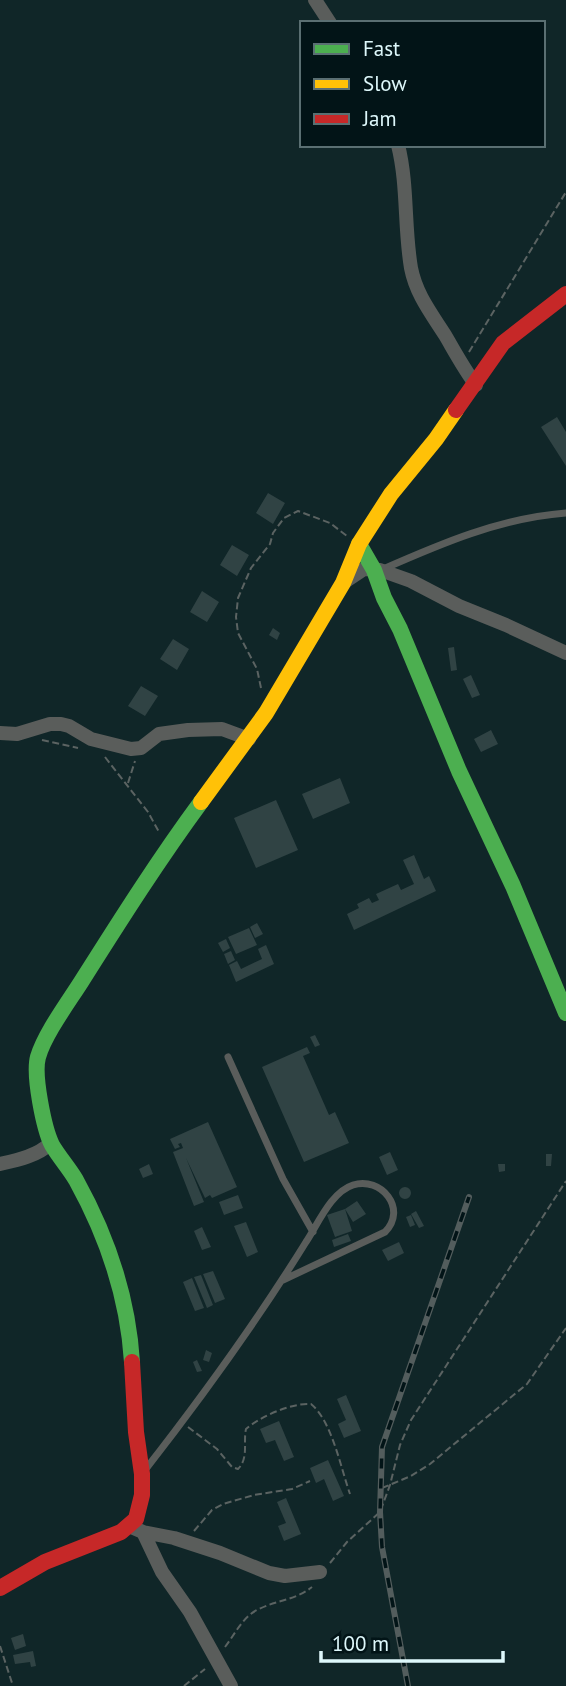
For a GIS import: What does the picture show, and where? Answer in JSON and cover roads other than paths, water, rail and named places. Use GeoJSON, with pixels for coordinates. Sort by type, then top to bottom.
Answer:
{"type":"FeatureCollection","features":[{"type":"Feature","properties":{"kind":"street"},"geometry":{"type":"LineString","coordinates":[[315,0],[329,21]]}},
{"type":"Feature","properties":{"kind":"street"},"geometry":{"type":"LineString","coordinates":[[399,147],[404,168],[411,269],[416,285],[429,314],[476,385]]}},
{"type":"Feature","properties":{"kind":"street"},"geometry":{"type":"LineString","coordinates":[[231,1686],[190,1612],[136,1529],[142,1474],[136,1432],[130,1335],[116,1275],[96,1222],[75,1180],[51,1143],[36,1082],[38,1057],[55,1024],[156,863],[266,713],[343,583],[359,544],[391,494],[436,439],[503,343],[566,294]]}},
{"type":"Feature","properties":{"kind":"street"},"geometry":{"type":"LineString","coordinates":[[359,544],[377,570],[383,598],[400,629],[459,771],[513,886],[566,1013]]}},
{"type":"Feature","properties":{"kind":"street"},"geometry":{"type":"LineString","coordinates":[[343,583],[364,569],[377,570],[411,581],[459,606],[566,653]]}},
{"type":"Feature","properties":{"kind":"street"},"geometry":{"type":"LineString","coordinates":[[0,733],[17,734],[50,724],[61,724],[91,739],[131,749],[141,748],[159,734],[188,730],[222,729],[249,739]]}},
{"type":"Feature","properties":{"kind":"street"},"geometry":{"type":"LineString","coordinates":[[0,1164],[43,1150],[51,1143]]}},
{"type":"Feature","properties":{"kind":"street"},"geometry":{"type":"LineString","coordinates":[[0,1588],[45,1562],[121,1532],[136,1529],[236,1558],[269,1573],[285,1576],[320,1572]]}},
{"type":"Feature","properties":{"kind":"lane"},"geometry":{"type":"LineString","coordinates":[[377,570],[466,533],[566,513]]}},
{"type":"Feature","properties":{"kind":"lane"},"geometry":{"type":"LineString","coordinates":[[228,1058],[283,1179],[313,1231]]}},
{"type":"Feature","properties":{"kind":"lane"},"geometry":{"type":"LineString","coordinates":[[142,1474],[182,1423],[283,1280],[332,1201],[345,1188],[356,1184],[373,1185],[382,1189],[393,1204],[394,1221],[385,1232],[283,1280]]}},
{"type":"Feature","properties":{"kind":"railway"},"geometry":{"type":"LineString","coordinates":[[408,1686],[382,1547],[382,1447],[469,1197]]}}]}
